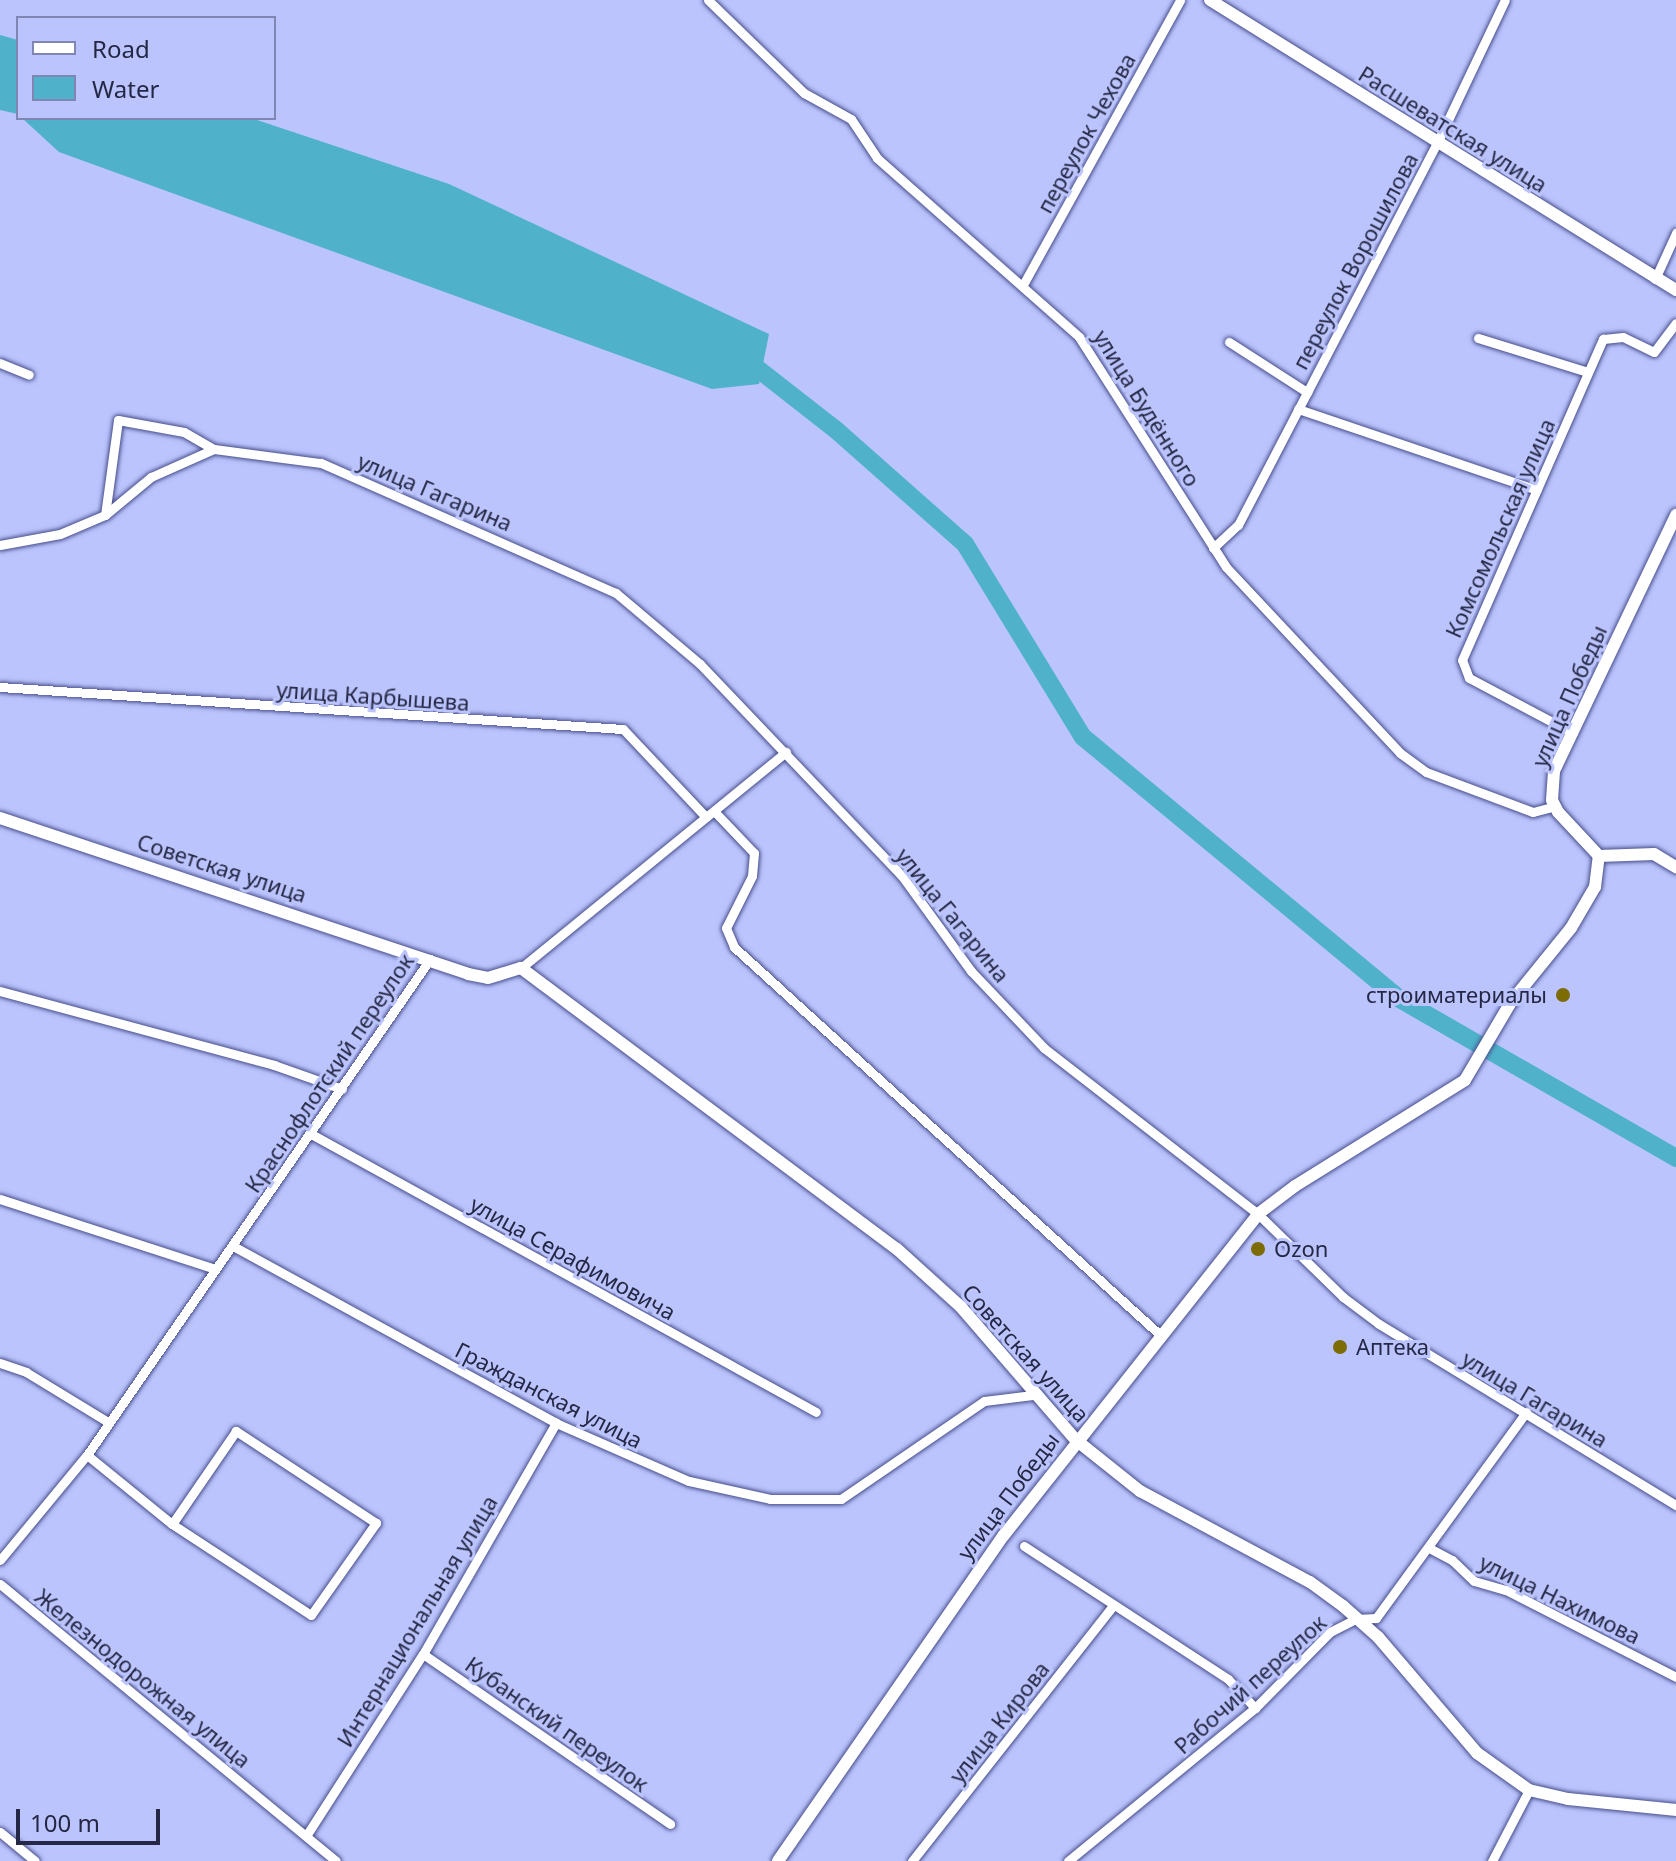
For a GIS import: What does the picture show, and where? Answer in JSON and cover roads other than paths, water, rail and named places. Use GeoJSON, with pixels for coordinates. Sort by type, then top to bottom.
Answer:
{"type":"FeatureCollection","features":[{"type":"Feature","properties":{"kind":"street","name":"улица Будённого"},"geometry":{"type":"LineString","coordinates":[[708,0],[804,93],[851,119],[877,158],[1024,283],[1079,337],[1213,548],[1400,753],[1426,772],[1533,812],[1555,806]]}},
{"type":"Feature","properties":{"kind":"street","name":"переулок Чехова"},"geometry":{"type":"LineString","coordinates":[[1024,283],[1180,0]]}},
{"type":"Feature","properties":{"kind":"street","name":"Расшеватская улица"},"geometry":{"type":"LineString","coordinates":[[1210,0],[1676,290]]}},
{"type":"Feature","properties":{"kind":"street","name":"переулок Ворошилова"},"geometry":{"type":"LineString","coordinates":[[1213,548],[1238,525],[1437,143],[1505,0]]}},
{"type":"Feature","properties":{"kind":"street"},"geometry":{"type":"LineString","coordinates":[[1655,279],[1676,233]]}},
{"type":"Feature","properties":{"kind":"street","name":"Комсомольская улица"},"geometry":{"type":"LineString","coordinates":[[1573,733],[1463,672],[1462,660],[1603,339],[1623,337],[1654,352],[1676,323]]}},
{"type":"Feature","properties":{"kind":"street"},"geometry":{"type":"LineString","coordinates":[[1478,338],[1588,372]]}},
{"type":"Feature","properties":{"kind":"street"},"geometry":{"type":"LineString","coordinates":[[1229,342],[1307,392]]}},
{"type":"Feature","properties":{"kind":"street"},"geometry":{"type":"LineString","coordinates":[[0,363],[29,375]]}},
{"type":"Feature","properties":{"kind":"street"},"geometry":{"type":"LineString","coordinates":[[1298,409],[1537,490]]}},
{"type":"Feature","properties":{"kind":"street","name":"улица Гагарина"},"geometry":{"type":"LineString","coordinates":[[105,515],[118,420],[184,432],[214,449],[321,463],[616,593],[700,664],[786,752],[902,876],[971,971],[1044,1048],[1258,1214],[1343,1297],[1379,1324],[1676,1505]]}},
{"type":"Feature","properties":{"kind":"street"},"geometry":{"type":"LineString","coordinates":[[0,545],[60,534],[105,515],[151,477],[214,449]]}},
{"type":"Feature","properties":{"kind":"street","name":"улица Победы"},"geometry":{"type":"LineString","coordinates":[[1555,806],[1554,771],[1676,515]]}},
{"type":"Feature","properties":{"kind":"street","name":"улица Карбышева"},"geometry":{"type":"LineString","coordinates":[[0,687],[623,729],[754,853],[752,876],[726,928],[734,947],[1159,1334]]}},
{"type":"Feature","properties":{"kind":"street","name":"Краснофлотский переулок"},"geometry":{"type":"LineString","coordinates":[[0,1560],[87,1455],[215,1269],[313,1135],[430,959],[488,978],[521,968],[786,752]]}},
{"type":"Feature","properties":{"kind":"street"},"geometry":{"type":"LineString","coordinates":[[1555,806],[1599,856],[1654,854],[1676,867]]}},
{"type":"Feature","properties":{"kind":"street","name":"Советская улица"},"geometry":{"type":"LineString","coordinates":[[0,818],[430,959]]}},
{"type":"Feature","properties":{"kind":"street","name":"улица Победы"},"geometry":{"type":"LineString","coordinates":[[778,1861],[886,1699],[1076,1440],[1159,1334],[1258,1214],[1295,1186],[1465,1080],[1511,1002],[1571,928],[1595,887],[1599,856]]}},
{"type":"Feature","properties":{"kind":"street","name":"Советская улица"},"geometry":{"type":"LineString","coordinates":[[521,968],[897,1249],[961,1307],[1017,1368],[1033,1395],[1076,1440],[1140,1491],[1310,1582],[1378,1637],[1477,1753],[1529,1790],[1568,1799],[1676,1810]]}},
{"type":"Feature","properties":{"kind":"street"},"geometry":{"type":"LineString","coordinates":[[0,991],[274,1065],[342,1089]]}},
{"type":"Feature","properties":{"kind":"street","name":"улица Серафимовича"},"geometry":{"type":"LineString","coordinates":[[313,1135],[816,1412]]}},
{"type":"Feature","properties":{"kind":"street"},"geometry":{"type":"LineString","coordinates":[[0,1199],[215,1269]]}},
{"type":"Feature","properties":{"kind":"street","name":"Гражданская улица"},"geometry":{"type":"LineString","coordinates":[[233,1246],[556,1423],[689,1481],[770,1499],[841,1499],[984,1401],[1033,1395]]}},
{"type":"Feature","properties":{"kind":"street"},"geometry":{"type":"LineString","coordinates":[[0,1363],[26,1372],[108,1422]]}},
{"type":"Feature","properties":{"kind":"street","name":"Рабочий переулок"},"geometry":{"type":"LineString","coordinates":[[1068,1861],[1255,1708],[1330,1632],[1356,1619],[1376,1618],[1431,1549],[1526,1412]]}},
{"type":"Feature","properties":{"kind":"street","name":"Интернациональная улица"},"geometry":{"type":"LineString","coordinates":[[306,1836],[423,1654],[556,1423]]}},
{"type":"Feature","properties":{"kind":"street"},"geometry":{"type":"LineString","coordinates":[[87,1455],[172,1524],[311,1615],[376,1523],[236,1431],[172,1524]]}},
{"type":"Feature","properties":{"kind":"street"},"geometry":{"type":"LineString","coordinates":[[1024,1546],[1228,1679],[1255,1708]]}},
{"type":"Feature","properties":{"kind":"street","name":"улица Нахимова"},"geometry":{"type":"LineString","coordinates":[[1431,1549],[1452,1560],[1474,1581],[1506,1590],[1676,1677]]}},
{"type":"Feature","properties":{"kind":"street","name":"Железнодорожная улица"},"geometry":{"type":"LineString","coordinates":[[0,1584],[336,1861]]}},
{"type":"Feature","properties":{"kind":"street","name":"улица Кирова"},"geometry":{"type":"LineString","coordinates":[[912,1861],[1113,1606]]}},
{"type":"Feature","properties":{"kind":"street","name":"Кубанский переулок"},"geometry":{"type":"LineString","coordinates":[[423,1654],[670,1824]]}},
{"type":"Feature","properties":{"kind":"street"},"geometry":{"type":"LineString","coordinates":[[1492,1861],[1529,1790]]}},
{"type":"Feature","properties":{"kind":"street"},"geometry":{"type":"LineString","coordinates":[[0,1832],[35,1861]]}},
{"type":"Feature","properties":{"kind":"water"},"geometry":{"type":"Polygon","coordinates":[[[0,35],[16,39],[16,114],[0,110],[0,35]]]}},
{"type":"Feature","properties":{"kind":"water"},"geometry":{"type":"Polygon","coordinates":[[[24,120],[257,120],[449,184],[769,334],[759,384],[712,389],[59,152],[24,120]]]}},
{"type":"Feature","properties":{"kind":"waterway"},"geometry":{"type":"LineString","coordinates":[[744,358],[835,429],[965,544],[1083,737],[1398,998],[1676,1158]]}},
{"type":"Feature","properties":{"kind":"place","name":"строиматериалы"},"geometry":{"type":"Point","coordinates":[1563,995]}},
{"type":"Feature","properties":{"kind":"place","name":"Ozon"},"geometry":{"type":"Point","coordinates":[1258,1249]}},
{"type":"Feature","properties":{"kind":"place","name":"Аптека"},"geometry":{"type":"Point","coordinates":[1340,1347]}}]}
